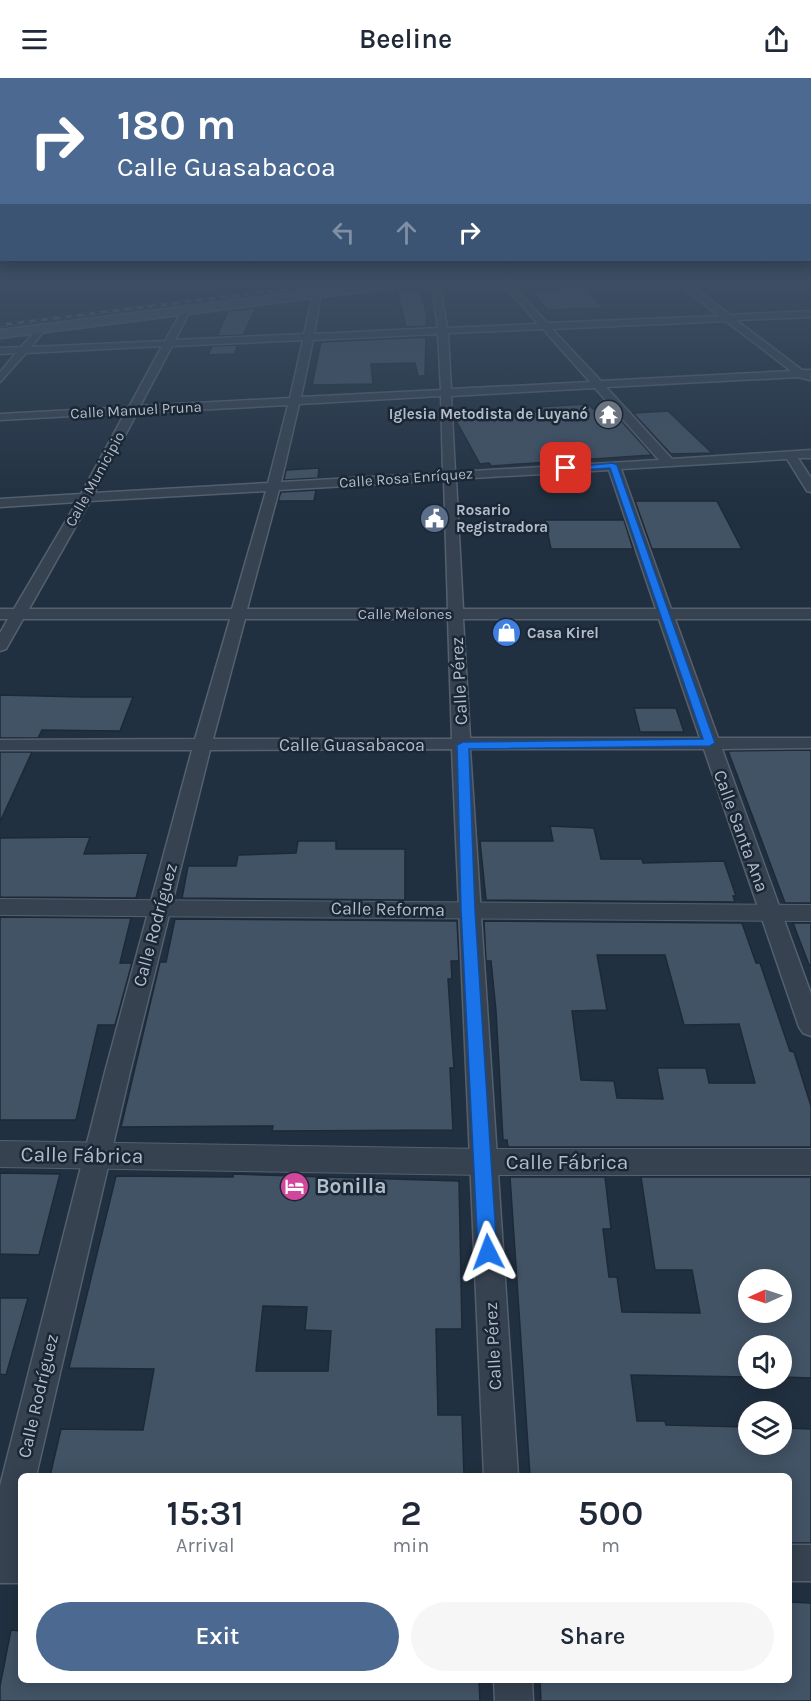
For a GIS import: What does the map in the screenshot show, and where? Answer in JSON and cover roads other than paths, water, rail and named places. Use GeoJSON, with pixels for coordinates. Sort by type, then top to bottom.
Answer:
{"type":"FeatureCollection","features":[{"type":"Feature","properties":{"kind":"street"},"geometry":{"type":"LineString","coordinates":[[0,379],[18,358]]}},
{"type":"Feature","properties":{"kind":"street","name":"Calle Municipio"},"geometry":{"type":"LineString","coordinates":[[0,646],[163,358]]}},
{"type":"Feature","properties":{"kind":"street","name":"Calle Rodríguez"},"geometry":{"type":"LineString","coordinates":[[20,1473],[96,1154],[202,745],[274,486],[304,358]]}},
{"type":"Feature","properties":{"kind":"street","name":"Calle Pérez"},"geometry":{"type":"LineString","coordinates":[[444,358],[463,745],[468,910],[501,1473]]}},
{"type":"Feature","properties":{"kind":"street"},"geometry":{"type":"LineString","coordinates":[[574,358],[668,462]]}},
{"type":"Feature","properties":{"kind":"street"},"geometry":{"type":"LineString","coordinates":[[783,358],[806,374],[811,382]]}},
{"type":"Feature","properties":{"kind":"street","name":"Calle Manuel Pruna"},"geometry":{"type":"LineString","coordinates":[[0,417],[806,374]]}},
{"type":"Feature","properties":{"kind":"street","name":"Calle Rosa Enríquez"},"geometry":{"type":"LineString","coordinates":[[0,503],[811,454]]}},
{"type":"Feature","properties":{"kind":"street"},"geometry":{"type":"LineString","coordinates":[[790,455],[811,488]]}},
{"type":"Feature","properties":{"kind":"street","name":"Calle Santa Ana"},"geometry":{"type":"LineString","coordinates":[[613,465],[811,1027]]}},
{"type":"Feature","properties":{"kind":"street","name":"Calle Melones"},"geometry":{"type":"LineString","coordinates":[[0,614],[811,614]]}},
{"type":"Feature","properties":{"kind":"street","name":"Calle Guasabacoa"},"geometry":{"type":"LineString","coordinates":[[0,745],[811,743]]}},
{"type":"Feature","properties":{"kind":"street","name":"Calle Reforma"},"geometry":{"type":"LineString","coordinates":[[0,907],[811,913]]}},
{"type":"Feature","properties":{"kind":"street","name":"Calle Fábrica"},"geometry":{"type":"LineString","coordinates":[[0,1154],[483,1162],[811,1162]]}},
{"type":"Feature","properties":{"kind":"street","name":"Calle Rodríguez"},"geometry":{"type":"LineString","coordinates":[[0,1557],[18,1481]]}},
{"type":"Feature","properties":{"kind":"street"},"geometry":{"type":"LineString","coordinates":[[792,1563],[811,1563]]}},
{"type":"Feature","properties":{"kind":"street"},"geometry":{"type":"LineString","coordinates":[[0,1565],[18,1565]]}},
{"type":"Feature","properties":{"kind":"street"},"geometry":{"type":"LineString","coordinates":[[513,1683],[514,1701]]}},
{"type":"Feature","properties":{"kind":"place","name":"Iglesia Metodista de Luyanó"},"geometry":{"type":"Point","coordinates":[609,414]}},
{"type":"Feature","properties":{"kind":"place","name":"Rosario Registradora"},"geometry":{"type":"Point","coordinates":[435,519]}},
{"type":"Feature","properties":{"kind":"place","name":"Casa Kirel"},"geometry":{"type":"Point","coordinates":[506,633]}},
{"type":"Feature","properties":{"kind":"place","name":"Bonilla"},"geometry":{"type":"Point","coordinates":[295,1186]}}]}
